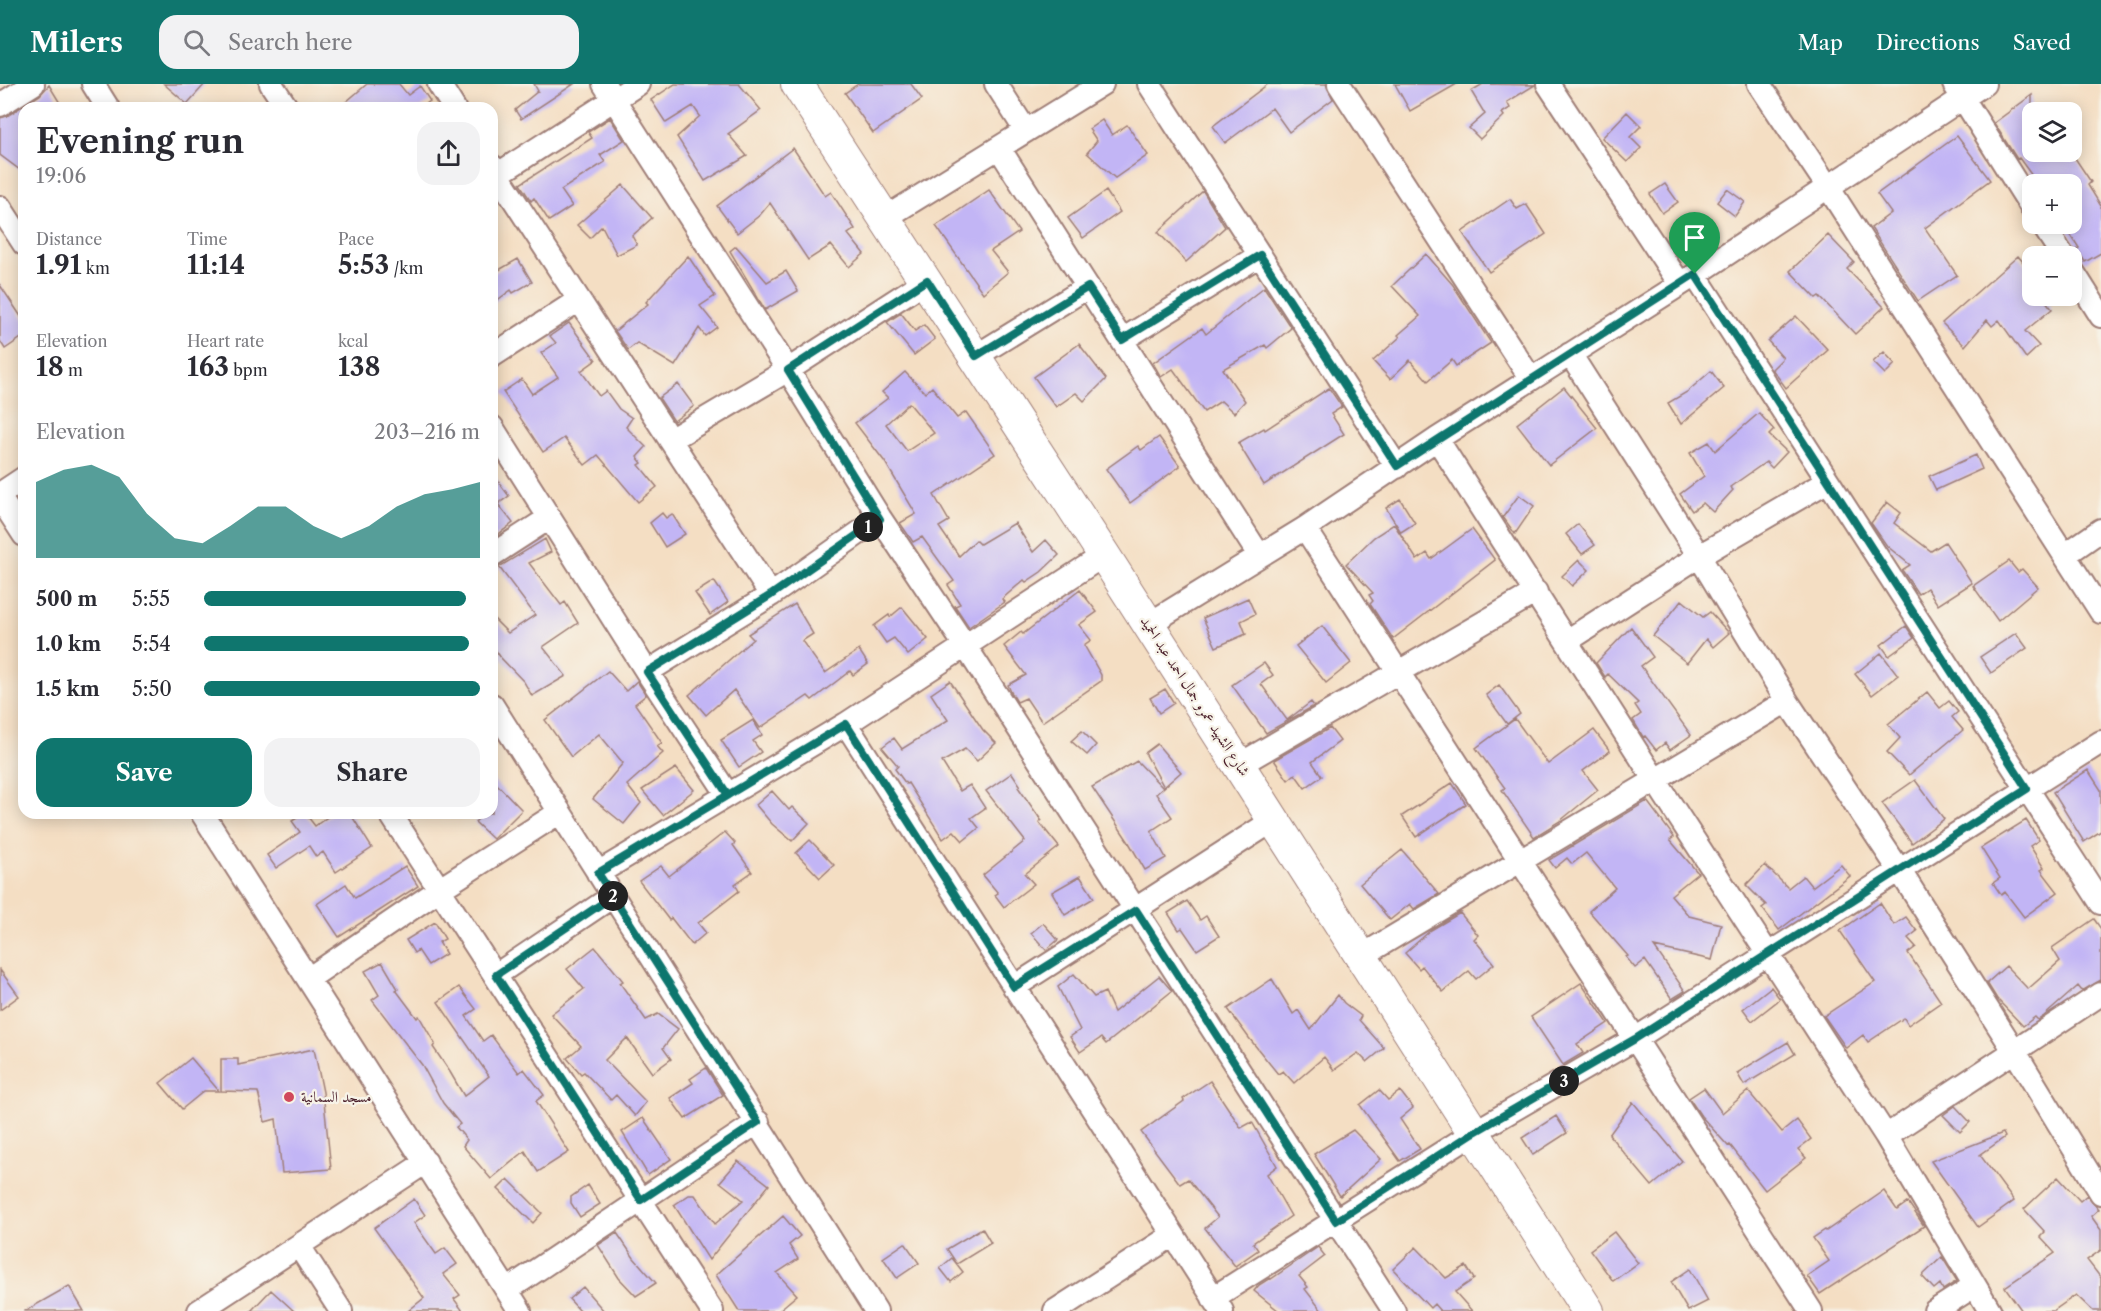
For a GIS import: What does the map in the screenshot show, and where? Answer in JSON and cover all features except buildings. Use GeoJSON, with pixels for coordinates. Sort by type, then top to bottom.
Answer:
{"type":"FeatureCollection","features":[{"type":"Feature","properties":{"kind":"street"},"geometry":{"type":"LineString","coordinates":[[0,105],[33,84]]}},
{"type":"Feature","properties":{"kind":"street"},"geometry":{"type":"LineString","coordinates":[[93,84],[104,102]]}},
{"type":"Feature","properties":{"kind":"street"},"geometry":{"type":"LineString","coordinates":[[271,84],[282,102]]}},
{"type":"Feature","properties":{"kind":"street"},"geometry":{"type":"LineString","coordinates":[[439,84],[450,102]]}},
{"type":"Feature","properties":{"kind":"street"},"geometry":{"type":"LineString","coordinates":[[498,169],[609,92],[638,84]]}},
{"type":"Feature","properties":{"kind":"street","name":"شارع الشهيد عمرو جمال احمد عبد الحميد"},"geometry":{"type":"LineString","coordinates":[[798,84],[1149,624],[1588,1311]]}},
{"type":"Feature","properties":{"kind":"street"},"geometry":{"type":"LineString","coordinates":[[996,84],[1026,131]]}},
{"type":"Feature","properties":{"kind":"street"},"geometry":{"type":"LineString","coordinates":[[885,218],[1102,84]]}},
{"type":"Feature","properties":{"kind":"street"},"geometry":{"type":"LineString","coordinates":[[1149,84],[1397,466]]}},
{"type":"Feature","properties":{"kind":"street"},"geometry":{"type":"LineString","coordinates":[[1339,84],[1531,379]]}},
{"type":"Feature","properties":{"kind":"street"},"geometry":{"type":"LineString","coordinates":[[1548,84],[1688,279],[1828,481],[2101,903]]}},
{"type":"Feature","properties":{"kind":"street"},"geometry":{"type":"LineString","coordinates":[[1759,84],[1828,187],[2101,612]]}},
{"type":"Feature","properties":{"kind":"street"},"geometry":{"type":"LineString","coordinates":[[1149,624],[1305,528],[1828,187],[1958,91],[1984,84]]}},
{"type":"Feature","properties":{"kind":"street"},"geometry":{"type":"LineString","coordinates":[[1958,91],[2022,192]]}},
{"type":"Feature","properties":{"kind":"street"},"geometry":{"type":"LineString","coordinates":[[609,92],[788,370],[880,519],[966,647],[1394,1311]]}},
{"type":"Feature","properties":{"kind":"street"},"geometry":{"type":"LineString","coordinates":[[999,148],[1259,555]]}},
{"type":"Feature","properties":{"kind":"street"},"geometry":{"type":"LineString","coordinates":[[498,178],[771,595]]}},
{"type":"Feature","properties":{"kind":"street"},"geometry":{"type":"LineString","coordinates":[[0,207],[18,235]]}},
{"type":"Feature","properties":{"kind":"street"},"geometry":{"type":"LineString","coordinates":[[1122,340],[1260,255]]}},
{"type":"Feature","properties":{"kind":"street"},"geometry":{"type":"LineString","coordinates":[[670,440],[788,370],[927,280]]}},
{"type":"Feature","properties":{"kind":"street"},"geometry":{"type":"LineString","coordinates":[[2082,286],[2101,316]]}},
{"type":"Feature","properties":{"kind":"street"},"geometry":{"type":"LineString","coordinates":[[976,356],[1088,287]]}},
{"type":"Feature","properties":{"kind":"street"},"geometry":{"type":"LineString","coordinates":[[498,352],[579,300]]}},
{"type":"Feature","properties":{"kind":"street"},"geometry":{"type":"LineString","coordinates":[[1570,354],[1699,556],[1787,701],[1900,870],[2101,1194]]}},
{"type":"Feature","properties":{"kind":"street"},"geometry":{"type":"LineString","coordinates":[[498,437],[728,795]]}},
{"type":"Feature","properties":{"kind":"street"},"geometry":{"type":"LineString","coordinates":[[1437,440],[1886,1136],[1990,1311]]}},
{"type":"Feature","properties":{"kind":"street"},"geometry":{"type":"LineString","coordinates":[[1567,641],[1699,556],[1828,481]]}},
{"type":"Feature","properties":{"kind":"street"},"geometry":{"type":"LineString","coordinates":[[18,482],[0,496],[18,525]]}},
{"type":"Feature","properties":{"kind":"street"},"geometry":{"type":"LineString","coordinates":[[498,551],[549,518]]}},
{"type":"Feature","properties":{"kind":"street"},"geometry":{"type":"LineString","coordinates":[[647,672],[771,595],[880,519]]}},
{"type":"Feature","properties":{"kind":"street"},"geometry":{"type":"LineString","coordinates":[[1305,528],[1811,1311]]}},
{"type":"Feature","properties":{"kind":"street"},"geometry":{"type":"LineString","coordinates":[[2065,555],[2101,530]]}},
{"type":"Feature","properties":{"kind":"street"},"geometry":{"type":"LineString","coordinates":[[598,873],[846,724],[1104,555]]}},
{"type":"Feature","properties":{"kind":"street"},"geometry":{"type":"LineString","coordinates":[[1239,765],[1536,592]]}},
{"type":"Feature","properties":{"kind":"street"},"geometry":{"type":"LineString","coordinates":[[1360,957],[1787,701]]}},
{"type":"Feature","properties":{"kind":"street"},"geometry":{"type":"LineString","coordinates":[[498,714],[876,1311]]}},
{"type":"Feature","properties":{"kind":"street"},"geometry":{"type":"LineString","coordinates":[[846,724],[1218,1304],[1336,1221],[1473,1133],[1635,1039],[2101,742]]}},
{"type":"Feature","properties":{"kind":"street"},"geometry":{"type":"LineString","coordinates":[[308,979],[440,889],[560,812]]}},
{"type":"Feature","properties":{"kind":"street"},"geometry":{"type":"LineString","coordinates":[[206,819],[520,1311]]}},
{"type":"Feature","properties":{"kind":"street"},"geometry":{"type":"LineString","coordinates":[[394,819],[712,1311]]}},
{"type":"Feature","properties":{"kind":"street"},"geometry":{"type":"LineString","coordinates":[[1014,987],[1274,820]]}},
{"type":"Feature","properties":{"kind":"street"},"geometry":{"type":"LineString","coordinates":[[496,975],[613,896]]}},
{"type":"Feature","properties":{"kind":"street"},"geometry":{"type":"LineString","coordinates":[[1886,1136],[2101,994]]}},
{"type":"Feature","properties":{"kind":"street"},"geometry":{"type":"LineString","coordinates":[[507,1290],[758,1122]]}},
{"type":"Feature","properties":{"kind":"street"},"geometry":{"type":"LineString","coordinates":[[199,1311],[426,1162]]}},
{"type":"Feature","properties":{"kind":"street"},"geometry":{"type":"LineString","coordinates":[[1055,1311],[1173,1235]]}},
{"type":"Feature","properties":{"kind":"street"},"geometry":{"type":"LineString","coordinates":[[299,1246],[341,1311]]}},
{"type":"Feature","properties":{"kind":"street"},"geometry":{"type":"LineString","coordinates":[[1935,1311],[1974,1286]]}},
{"type":"Feature","properties":{"kind":"place","name":"مسجد السمانية"},"geometry":{"type":"Point","coordinates":[289,1097]}},
{"type":"Feature","properties":{"kind":"route"},"geometry":{"type":"LineString","coordinates":[[1695,274],[1397,466],[1260,255],[1122,340],[1088,287],[976,356],[927,280],[788,370],[880,519],[771,595],[647,672],[728,795],[598,873],[613,896],[496,975],[641,1200],[758,1122],[598,873],[846,724],[1014,987],[1136,910],[1336,1221],[1473,1133],[1635,1039],[2027,789],[1695,274]]}}]}
